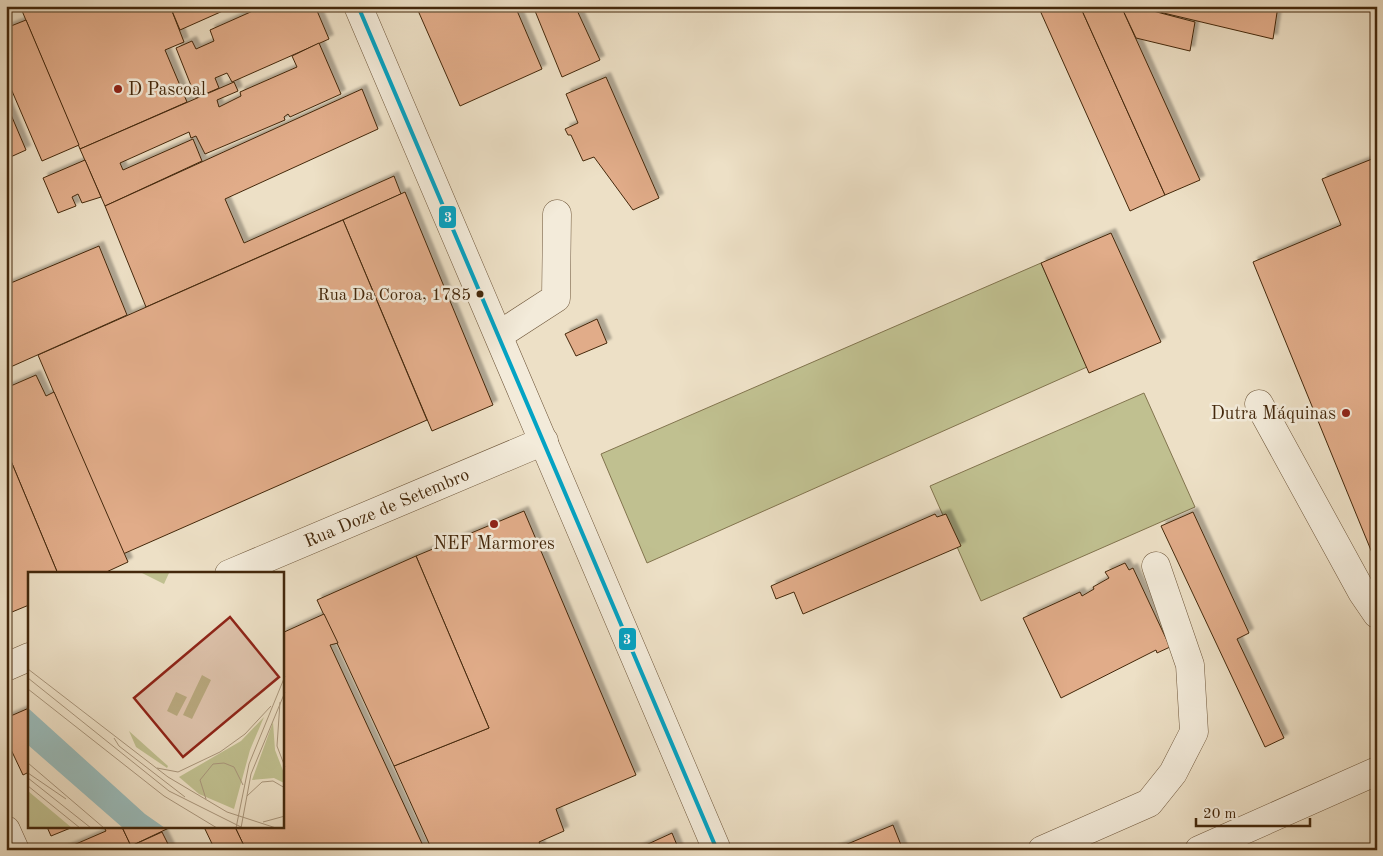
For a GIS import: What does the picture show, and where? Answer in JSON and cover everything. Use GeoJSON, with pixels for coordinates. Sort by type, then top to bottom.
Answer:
{"type":"FeatureCollection","features":[{"type":"Feature","properties":{"kind":"street"},"geometry":{"type":"LineString","coordinates":[[358,6],[717,850]]}},
{"type":"Feature","properties":{"kind":"street"},"geometry":{"type":"LineString","coordinates":[[499,335],[556,298],[557,214]]}},
{"type":"Feature","properties":{"kind":"street"},"geometry":{"type":"LineString","coordinates":[[1259,404],[1362,592],[1377,614]]}},
{"type":"Feature","properties":{"kind":"street","name":"Rua Doze de Setembro"},"geometry":{"type":"LineString","coordinates":[[234,572],[544,441]]}},
{"type":"Feature","properties":{"kind":"street"},"geometry":{"type":"LineString","coordinates":[[1042,850],[1149,802],[1173,773],[1194,732],[1190,665],[1156,566]]}},
{"type":"Feature","properties":{"kind":"street"},"geometry":{"type":"LineString","coordinates":[[6,667],[28,657]]}},
{"type":"Feature","properties":{"kind":"street"},"geometry":{"type":"LineString","coordinates":[[1199,850],[1377,771]]}},
{"type":"Feature","properties":{"kind":"street"},"geometry":{"type":"LineString","coordinates":[[6,830],[15,850]]}},
{"type":"Feature","properties":{"kind":"green space"},"geometry":{"type":"Polygon","coordinates":[[[1041,263],[1087,367],[647,563],[601,454],[1041,263]]]}},
{"type":"Feature","properties":{"kind":"green space"},"geometry":{"type":"Polygon","coordinates":[[[1144,393],[1195,507],[981,601],[930,486],[1144,393]]]}},
{"type":"Feature","properties":{"kind":"building","name":"D Pascoal"},"geometry":{"type":"Polygon","coordinates":[[[20,6],[170,6],[184,42],[165,50],[187,102],[80,149],[20,6]]]}},
{"type":"Feature","properties":{"kind":"building"},"geometry":{"type":"Polygon","coordinates":[[[170,6],[234,6],[180,30],[170,6]]]}},
{"type":"Feature","properties":{"kind":"building"},"geometry":{"type":"Polygon","coordinates":[[[264,6],[315,6],[329,39],[232,82],[227,73],[215,78],[219,88],[196,98],[176,48],[192,41],[196,49],[214,41],[210,30],[264,6]]]}},
{"type":"Feature","properties":{"kind":"building"},"geometry":{"type":"Polygon","coordinates":[[[416,6],[515,6],[542,69],[460,106],[416,6]]]}},
{"type":"Feature","properties":{"kind":"building"},"geometry":{"type":"Polygon","coordinates":[[[533,6],[575,6],[600,60],[562,77],[533,6]]]}},
{"type":"Feature","properties":{"kind":"building"},"geometry":{"type":"Polygon","coordinates":[[[1038,6],[1080,6],[1165,195],[1130,211],[1038,6]]]}},
{"type":"Feature","properties":{"kind":"building"},"geometry":{"type":"Polygon","coordinates":[[[1080,6],[1121,6],[1200,180],[1165,195],[1080,6]]]}},
{"type":"Feature","properties":{"kind":"building"},"geometry":{"type":"Polygon","coordinates":[[[1121,6],[1134,6],[1195,22],[1190,51],[1136,38],[1121,6]]]}},
{"type":"Feature","properties":{"kind":"building"},"geometry":{"type":"Polygon","coordinates":[[[1134,6],[1278,6],[1273,39],[1134,6]]]}},
{"type":"Feature","properties":{"kind":"building"},"geometry":{"type":"Polygon","coordinates":[[[26,20],[79,145],[42,161],[6,77],[6,28],[26,20]]]}},
{"type":"Feature","properties":{"kind":"building"},"geometry":{"type":"Polygon","coordinates":[[[319,43],[341,94],[290,117],[288,114],[284,117],[285,120],[205,154],[196,136],[191,138],[189,132],[120,163],[123,170],[193,139],[202,161],[105,206],[80,149],[234,82],[238,91],[217,100],[219,107],[241,96],[240,92],[297,67],[292,56],[319,43]]]}},
{"type":"Feature","properties":{"kind":"building"},"geometry":{"type":"Polygon","coordinates":[[[606,77],[659,198],[633,210],[594,157],[583,161],[571,135],[568,135],[565,129],[578,123],[566,94],[606,77]]]}},
{"type":"Feature","properties":{"kind":"building"},"geometry":{"type":"Polygon","coordinates":[[[362,89],[378,129],[225,199],[244,243],[394,176],[401,194],[146,307],[105,206],[362,89]]]}},
{"type":"Feature","properties":{"kind":"building"},"geometry":{"type":"Polygon","coordinates":[[[6,103],[26,150],[6,159],[6,103]]]}},
{"type":"Feature","properties":{"kind":"building","name":"Dutra Máquinas"},"geometry":{"type":"Polygon","coordinates":[[[1377,157],[1377,565],[1253,262],[1341,225],[1322,179],[1377,157]]]}},
{"type":"Feature","properties":{"kind":"building"},"geometry":{"type":"Polygon","coordinates":[[[85,160],[101,197],[82,203],[78,194],[72,197],[76,206],[58,213],[43,178],[85,160]]]}},
{"type":"Feature","properties":{"kind":"building"},"geometry":{"type":"Polygon","coordinates":[[[405,192],[493,405],[432,431],[343,220],[405,192]]]}},
{"type":"Feature","properties":{"kind":"building"},"geometry":{"type":"Polygon","coordinates":[[[343,220],[427,420],[123,554],[38,355],[343,220]]]}},
{"type":"Feature","properties":{"kind":"building"},"geometry":{"type":"Polygon","coordinates":[[[1111,233],[1161,342],[1089,373],[1041,263],[1111,233]]]}},
{"type":"Feature","properties":{"kind":"building"},"geometry":{"type":"Polygon","coordinates":[[[99,246],[127,315],[6,369],[6,285],[99,246]]]}},
{"type":"Feature","properties":{"kind":"building"},"geometry":{"type":"Polygon","coordinates":[[[597,319],[607,343],[576,356],[565,334],[597,319]]]}},
{"type":"Feature","properties":{"kind":"building"},"geometry":{"type":"Polygon","coordinates":[[[36,375],[46,396],[54,392],[128,562],[106,572],[57,572],[6,449],[6,388],[36,375]]]}},
{"type":"Feature","properties":{"kind":"building"},"geometry":{"type":"Polygon","coordinates":[[[6,449],[57,572],[28,572],[28,605],[12,612],[6,597],[6,449]]]}},
{"type":"Feature","properties":{"kind":"building"},"geometry":{"type":"Polygon","coordinates":[[[524,511],[636,775],[556,809],[564,831],[539,842],[542,850],[432,850],[394,766],[489,728],[416,556],[524,511]]]}},
{"type":"Feature","properties":{"kind":"building"},"geometry":{"type":"Polygon","coordinates":[[[1193,512],[1249,633],[1237,639],[1284,738],[1265,747],[1161,526],[1193,512]]]}},
{"type":"Feature","properties":{"kind":"building"},"geometry":{"type":"Polygon","coordinates":[[[935,514],[937,517],[946,514],[961,546],[803,614],[794,592],[776,599],[771,586],[935,514]]]}},
{"type":"Feature","properties":{"kind":"building"},"geometry":{"type":"Polygon","coordinates":[[[416,556],[489,728],[394,766],[317,600],[416,556]]]}},
{"type":"Feature","properties":{"kind":"building"},"geometry":{"type":"Polygon","coordinates":[[[1125,563],[1129,570],[1133,568],[1170,647],[1157,653],[1156,650],[1061,698],[1023,618],[1080,592],[1082,596],[1109,578],[1105,572],[1125,563]]]}},
{"type":"Feature","properties":{"kind":"building"},"geometry":{"type":"Polygon","coordinates":[[[6,597],[12,612],[6,615],[6,597]]]}},
{"type":"Feature","properties":{"kind":"building"},"geometry":{"type":"Polygon","coordinates":[[[324,614],[338,643],[330,645],[425,850],[246,850],[235,828],[284,828],[284,632],[324,614]]]}},
{"type":"Feature","properties":{"kind":"building"},"geometry":{"type":"Polygon","coordinates":[[[28,708],[28,772],[23,775],[6,739],[6,718],[28,708]]]}},
{"type":"Feature","properties":{"kind":"building"},"geometry":{"type":"Polygon","coordinates":[[[893,825],[903,850],[833,850],[893,825]]]}},
{"type":"Feature","properties":{"kind":"building"},"geometry":{"type":"Polygon","coordinates":[[[47,828],[71,828],[51,836],[47,828]]]}},
{"type":"Feature","properties":{"kind":"building"},"geometry":{"type":"Polygon","coordinates":[[[104,828],[122,828],[131,846],[123,850],[62,850],[106,831],[104,828]]]}},
{"type":"Feature","properties":{"kind":"building"},"geometry":{"type":"Polygon","coordinates":[[[122,828],[169,828],[131,846],[122,828]]]}},
{"type":"Feature","properties":{"kind":"building"},"geometry":{"type":"Polygon","coordinates":[[[204,828],[235,828],[246,850],[215,850],[204,828]]]}},
{"type":"Feature","properties":{"kind":"building"},"geometry":{"type":"Polygon","coordinates":[[[162,832],[171,850],[123,850],[131,846],[162,832]]]}},
{"type":"Feature","properties":{"kind":"building"},"geometry":{"type":"Polygon","coordinates":[[[672,833],[679,850],[635,850],[672,833]]]}},
{"type":"Feature","properties":{"kind":"transit line","name":"3"},"geometry":{"type":"LineString","coordinates":[[358,6],[717,850]]}},
{"type":"Feature","properties":{"kind":"place","name":"D Pascoal"},"geometry":{"type":"Point","coordinates":[118,89]}},
{"type":"Feature","properties":{"kind":"place","name":"Rua Da Coroa, 1785"},"geometry":{"type":"Point","coordinates":[480,294]}},
{"type":"Feature","properties":{"kind":"place","name":"Dutra Máquinas"},"geometry":{"type":"Point","coordinates":[1346,413]}},
{"type":"Feature","properties":{"kind":"place","name":"NEF Marmores"},"geometry":{"type":"Point","coordinates":[494,524]}}]}
